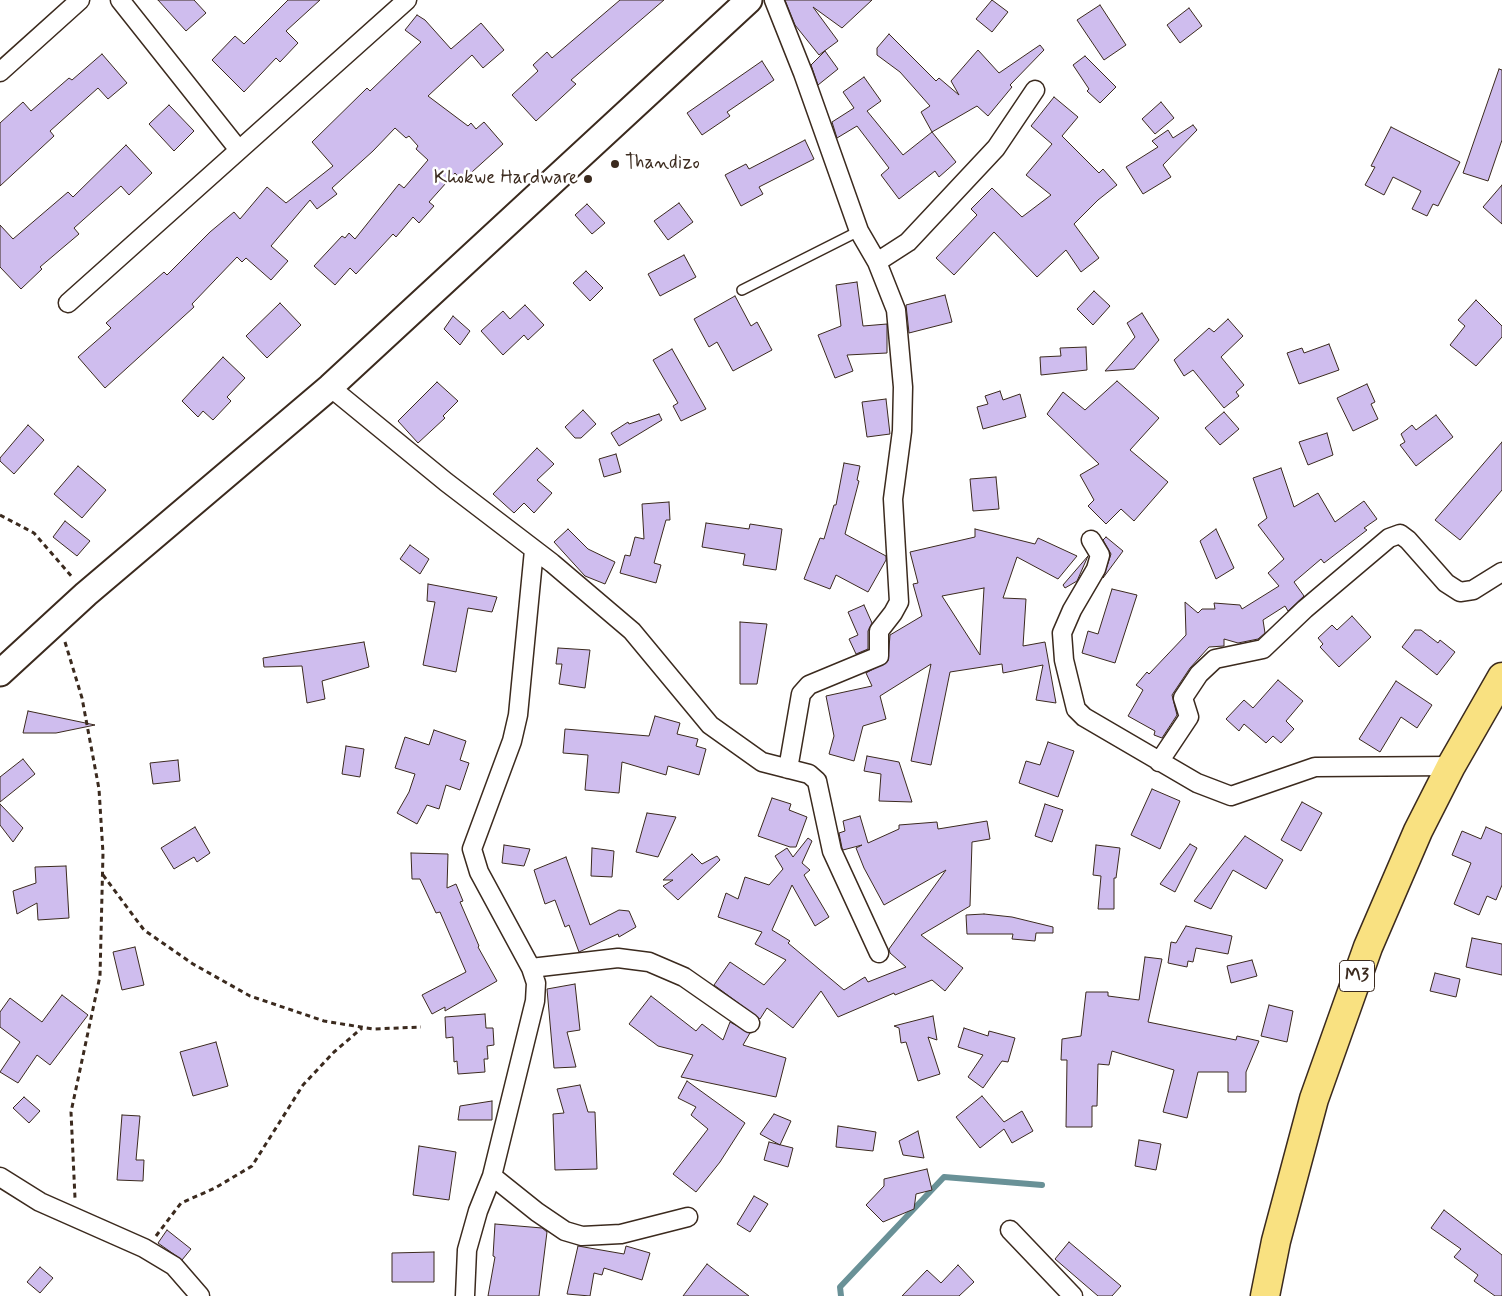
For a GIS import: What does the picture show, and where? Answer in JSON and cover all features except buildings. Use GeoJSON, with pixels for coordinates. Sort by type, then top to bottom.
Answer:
{"type":"FeatureCollection","features":[{"type":"Feature","properties":{"kind":"highway","name":"M3"},"geometry":{"type":"LineString","coordinates":[[1265,1296],[1276,1241],[1317,1090],[1368,946],[1418,831],[1451,766],[1502,677]]}},
{"type":"Feature","properties":{"kind":"main road"},"geometry":{"type":"LineString","coordinates":[[0,673],[86,594],[330,387],[741,3]]}},
{"type":"Feature","properties":{"kind":"street"},"geometry":{"type":"LineString","coordinates":[[0,72],[80,0]]}},
{"type":"Feature","properties":{"kind":"street"},"geometry":{"type":"LineString","coordinates":[[120,0],[239,150]]}},
{"type":"Feature","properties":{"kind":"street"},"geometry":{"type":"LineString","coordinates":[[68,303],[407,0]]}},
{"type":"Feature","properties":{"kind":"street"},"geometry":{"type":"LineString","coordinates":[[774,0],[803,73],[859,231],[877,262],[896,310],[903,387],[902,431],[894,498],[899,602],[878,632],[879,656],[810,685],[801,694],[788,769]]}},
{"type":"Feature","properties":{"kind":"street"},"geometry":{"type":"LineString","coordinates":[[877,262],[908,242],[996,148],[1035,90]]}},
{"type":"Feature","properties":{"kind":"street"},"geometry":{"type":"LineString","coordinates":[[330,387],[632,631],[710,725],[762,762],[809,774],[817,781],[832,851],[879,953]]}},
{"type":"Feature","properties":{"kind":"street"},"geometry":{"type":"LineString","coordinates":[[1160,762],[1189,717],[1182,698],[1199,674],[1215,659],[1263,649],[1305,609],[1389,538],[1400,534],[1408,540],[1446,583],[1460,592],[1473,590],[1502,572]]}},
{"type":"Feature","properties":{"kind":"street"},"geometry":{"type":"LineString","coordinates":[[1091,540],[1100,554],[1096,569],[1072,610],[1062,633],[1064,660],[1076,709],[1084,717],[1197,784],[1231,796],[1315,767],[1451,766]]}},
{"type":"Feature","properties":{"kind":"street"},"geometry":{"type":"LineString","coordinates":[[465,1296],[467,1250],[478,1211],[492,1176],[535,1001],[536,983],[532,968],[478,872],[472,849],[512,741],[518,715],[534,550]]}},
{"type":"Feature","properties":{"kind":"street"},"geometry":{"type":"LineString","coordinates":[[532,968],[618,958],[649,962],[684,978],[750,1023]]}},
{"type":"Feature","properties":{"kind":"street"},"geometry":{"type":"LineString","coordinates":[[492,1176],[536,1212],[565,1231],[582,1236],[620,1234],[688,1217]]}},
{"type":"Feature","properties":{"kind":"street"},"geometry":{"type":"LineString","coordinates":[[0,1177],[40,1202],[144,1248],[174,1266],[200,1296]]}},
{"type":"Feature","properties":{"kind":"street"},"geometry":{"type":"LineString","coordinates":[[1010,1230],[1073,1296]]}},
{"type":"Feature","properties":{"kind":"lane"},"geometry":{"type":"LineString","coordinates":[[742,290],[859,231]]}},
{"type":"Feature","properties":{"kind":"path"},"geometry":{"type":"LineString","coordinates":[[0,515],[34,532],[86,594]]}},
{"type":"Feature","properties":{"kind":"path"},"geometry":{"type":"LineString","coordinates":[[54,622],[67,645],[82,698],[99,789],[102,875],[100,976],[71,1112],[75,1216]]}},
{"type":"Feature","properties":{"kind":"path"},"geometry":{"type":"LineString","coordinates":[[102,875],[144,930],[193,964],[250,996],[324,1021],[373,1030],[421,1027]]}},
{"type":"Feature","properties":{"kind":"path"},"geometry":{"type":"LineString","coordinates":[[144,1248],[181,1203],[215,1188],[252,1166],[303,1086],[334,1052],[362,1027]]}},
{"type":"Feature","properties":{"kind":"waterway"},"geometry":{"type":"LineString","coordinates":[[841,1296],[840,1287],[944,1177],[1042,1185]]}},
{"type":"Feature","properties":{"kind":"place","name":"Thandizo"},"geometry":{"type":"Point","coordinates":[615,164]}},
{"type":"Feature","properties":{"kind":"place","name":"Khokwe Hardware"},"geometry":{"type":"Point","coordinates":[588,179]}}]}
